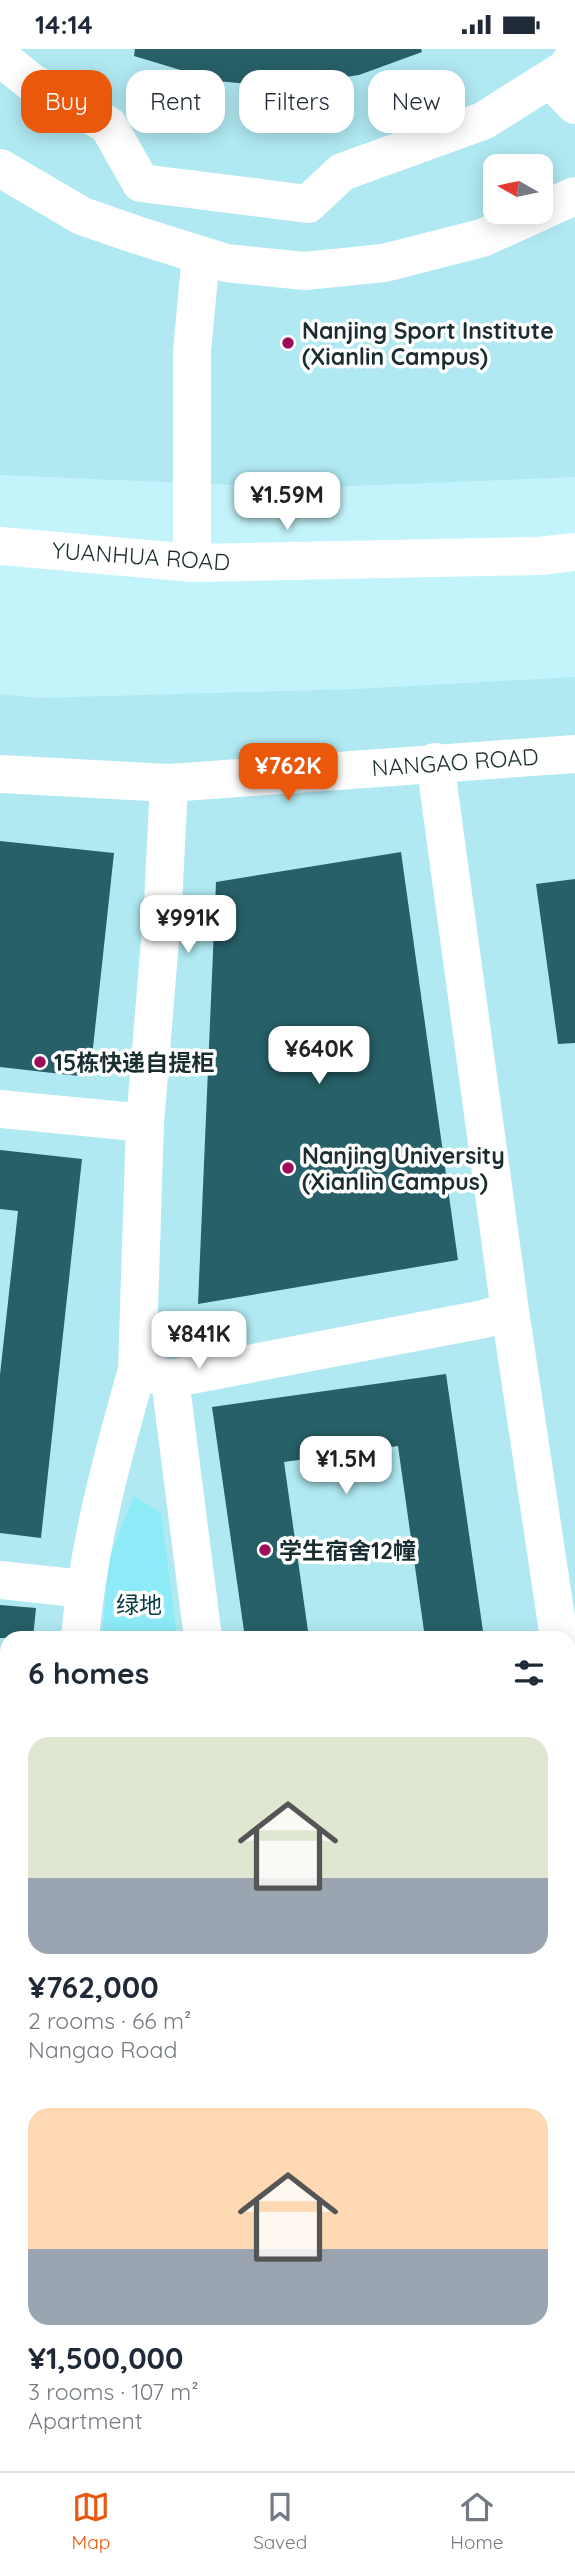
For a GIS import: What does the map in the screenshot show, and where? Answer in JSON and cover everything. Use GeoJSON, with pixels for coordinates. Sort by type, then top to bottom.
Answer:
{"type":"FeatureCollection","features":[{"type":"Feature","properties":{"kind":"street"},"geometry":{"type":"LineString","coordinates":[[0,57],[31,82],[108,125],[141,183],[308,204],[342,171],[484,121],[567,80]]}},
{"type":"Feature","properties":{"kind":"street"},"geometry":{"type":"LineString","coordinates":[[0,168],[82,216],[226,263],[305,271],[384,263],[482,238],[513,224]]}},
{"type":"Feature","properties":{"kind":"street"},"geometry":{"type":"LineString","coordinates":[[553,206],[575,196]]}},
{"type":"Feature","properties":{"kind":"street"},"geometry":{"type":"LineString","coordinates":[[192,563],[192,351],[201,255]]}},
{"type":"Feature","properties":{"kind":"street","name":"YUANHUA ROAD"},"geometry":{"type":"LineString","coordinates":[[0,546],[192,563],[539,556],[575,552]]}},
{"type":"Feature","properties":{"kind":"street","name":"NANGAO ROAD"},"geometry":{"type":"LineString","coordinates":[[0,774],[169,783],[575,754]]}},
{"type":"Feature","properties":{"kind":"street"},"geometry":{"type":"LineString","coordinates":[[435,762],[510,1311],[558,1631]]}},
{"type":"Feature","properties":{"kind":"street"},"geometry":{"type":"LineString","coordinates":[[169,783],[163,904],[145,1123],[153,1374],[202,1631]]}},
{"type":"Feature","properties":{"kind":"street"},"geometry":{"type":"LineString","coordinates":[[0,1109],[145,1123]]}},
{"type":"Feature","properties":{"kind":"street"},"geometry":{"type":"LineString","coordinates":[[153,1374],[484,1319],[510,1311]]}},
{"type":"Feature","properties":{"kind":"street"},"geometry":{"type":"LineString","coordinates":[[81,1631],[84,1589],[109,1468],[153,1374]]}},
{"type":"Feature","properties":{"kind":"street"},"geometry":{"type":"LineString","coordinates":[[0,1580],[84,1589]]}},
{"type":"Feature","properties":{"kind":"shaded area","name":"Nanjing Sport Institute (Xianlin Campus)"},"geometry":{"type":"Polygon","coordinates":[[[0,49],[575,49],[575,477],[303,488],[0,475],[0,49]]]}},
{"type":"Feature","properties":{"kind":"shaded area","name":"Nanjing University (Xianlin Campus)"},"geometry":{"type":"Polygon","coordinates":[[[575,677],[575,1631],[0,1631],[0,694],[38,698],[355,689],[575,677]]]}},
{"type":"Feature","properties":{"kind":"green space","name":"绿地"},"geometry":{"type":"Polygon","coordinates":[[[134,1496],[161,1513],[176,1631],[103,1631],[109,1558],[134,1496]]]}},
{"type":"Feature","properties":{"kind":"building"},"geometry":{"type":"Polygon","coordinates":[[[135,49],[421,49],[422,52],[354,76],[354,70],[239,70],[239,83],[225,82],[225,70],[180,70],[134,56],[135,49]]]}},
{"type":"Feature","properties":{"kind":"building"},"geometry":{"type":"Polygon","coordinates":[[[0,841],[114,853],[92,1057],[81,1056],[79,1076],[0,1067],[0,841]]]}},
{"type":"Feature","properties":{"kind":"building"},"geometry":{"type":"Polygon","coordinates":[[[401,852],[458,1260],[198,1304],[216,882],[401,852]]]}},
{"type":"Feature","properties":{"kind":"building"},"geometry":{"type":"Polygon","coordinates":[[[575,879],[575,1043],[558,1044],[536,884],[575,879]]]}},
{"type":"Feature","properties":{"kind":"building"},"geometry":{"type":"Polygon","coordinates":[[[0,1150],[82,1159],[41,1538],[0,1533],[0,1375],[18,1211],[0,1209],[0,1150]]]}},
{"type":"Feature","properties":{"kind":"building","name":"学生宿舍12幢"},"geometry":{"type":"Polygon","coordinates":[[[446,1374],[483,1631],[424,1631],[398,1446],[284,1462],[308,1631],[244,1631],[212,1407],[446,1374]]]}},
{"type":"Feature","properties":{"kind":"building"},"geometry":{"type":"Polygon","coordinates":[[[0,1605],[36,1608],[34,1631],[0,1631],[0,1605]]]}},
{"type":"Feature","properties":{"kind":"place","name":"Nanjing Sport Institute (Xianlin Campus)"},"geometry":{"type":"Point","coordinates":[288,343]}},
{"type":"Feature","properties":{"kind":"place","name":"15栋快递自提柜"},"geometry":{"type":"Point","coordinates":[40,1062]}},
{"type":"Feature","properties":{"kind":"place","name":"Nanjing University (Xianlin Campus)"},"geometry":{"type":"Point","coordinates":[288,1168]}},
{"type":"Feature","properties":{"kind":"place","name":"学生宿舍12幢"},"geometry":{"type":"Point","coordinates":[265,1550]}}]}
